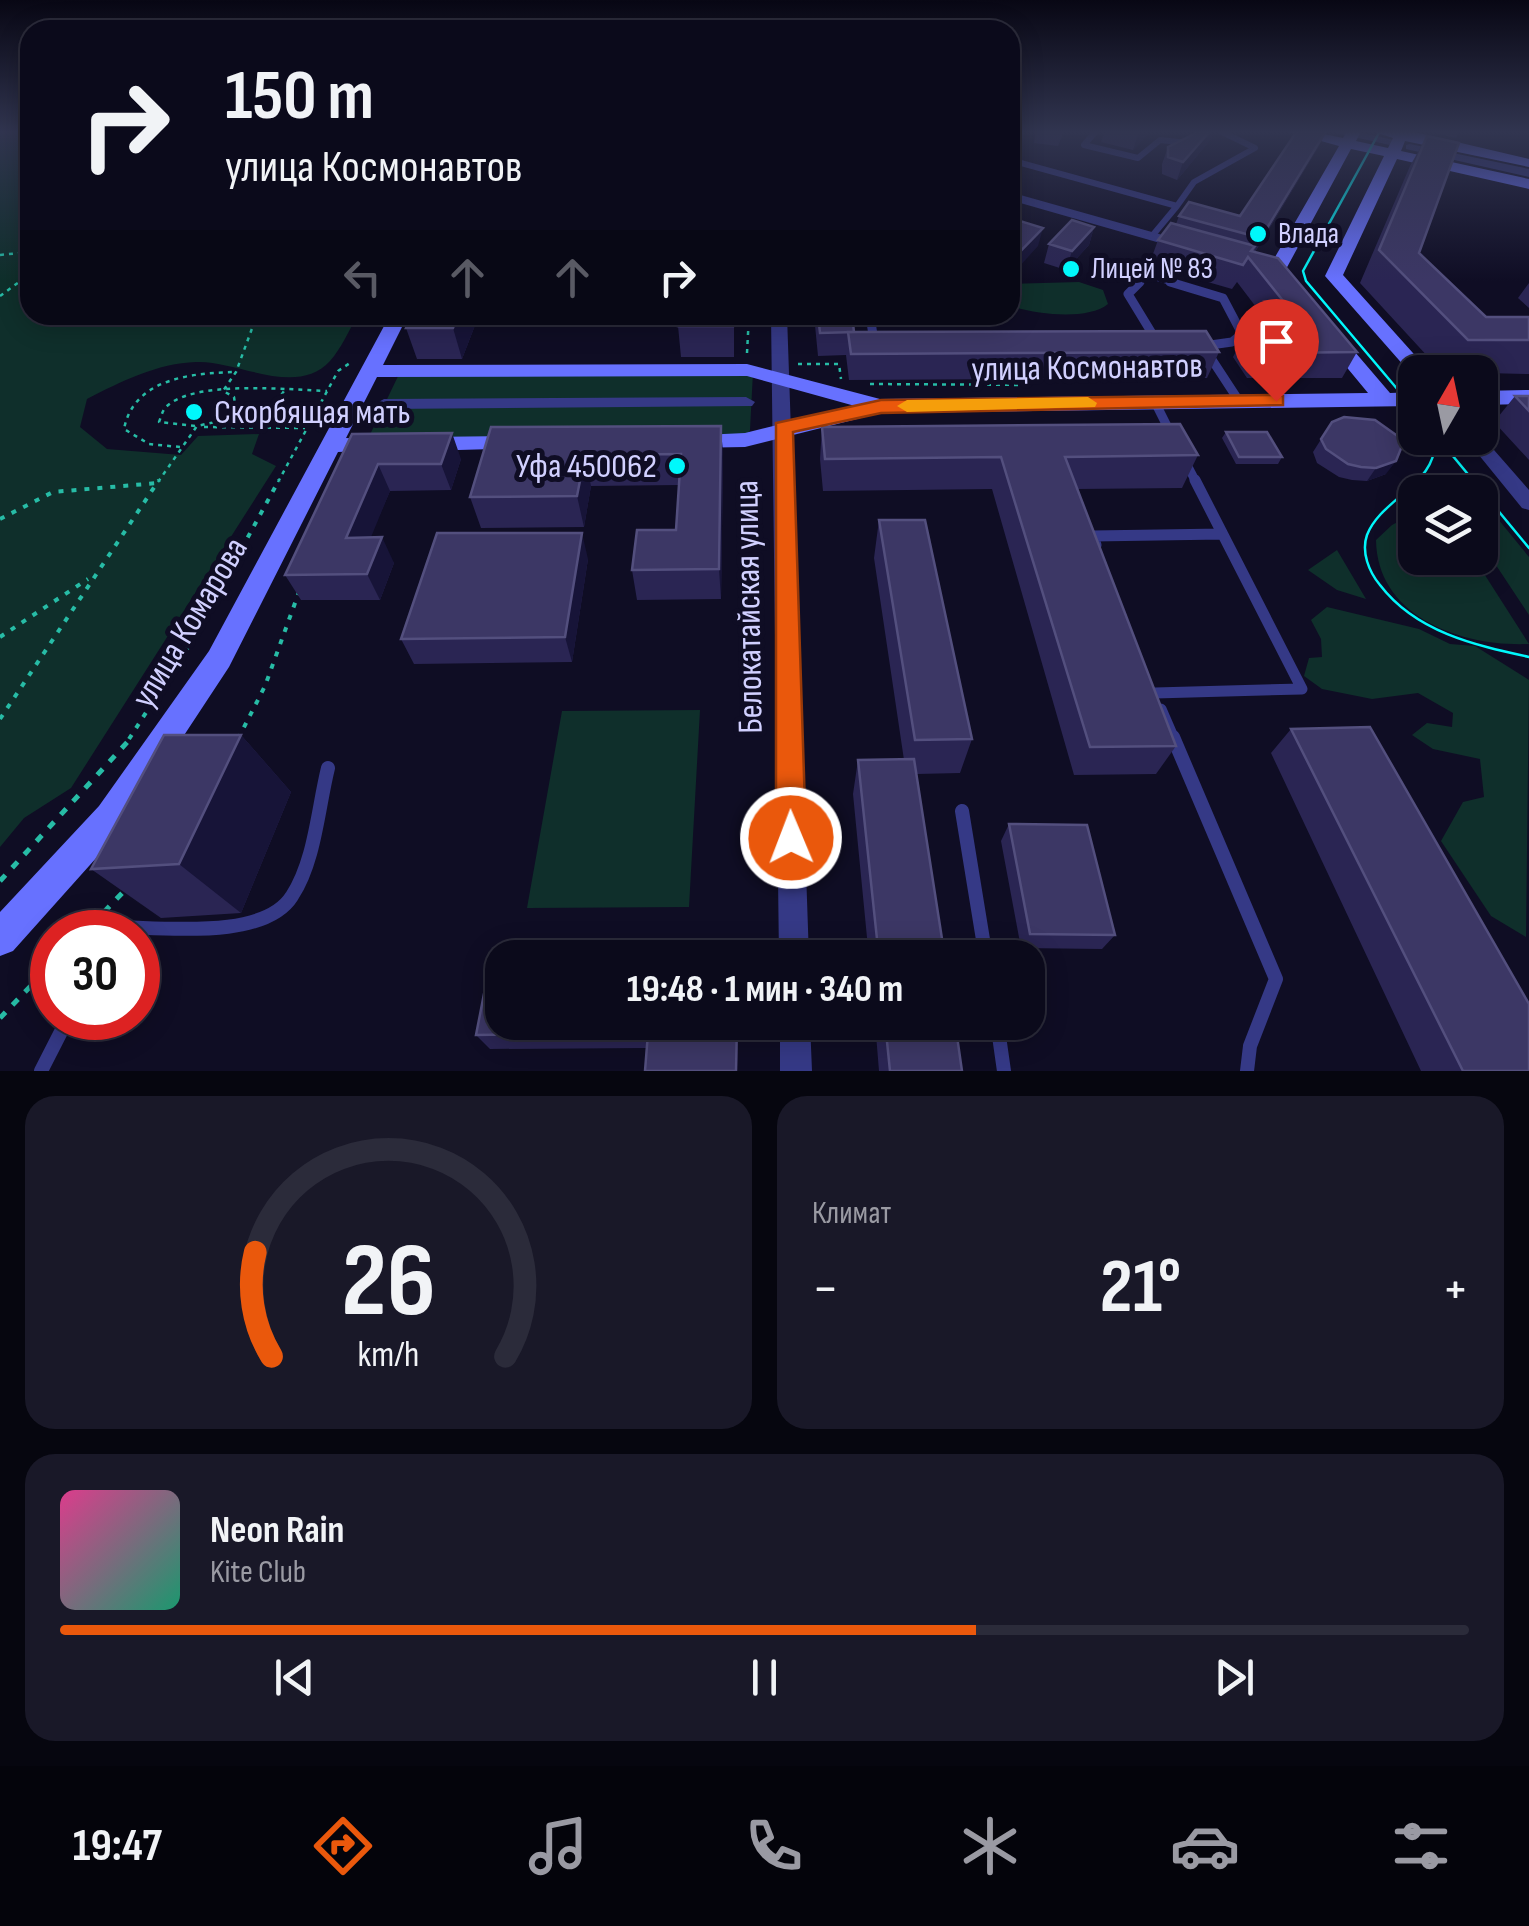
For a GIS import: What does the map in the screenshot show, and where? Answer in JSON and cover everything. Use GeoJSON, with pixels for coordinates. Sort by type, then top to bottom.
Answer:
{"type":"FeatureCollection","features":[{"type":"Feature","properties":{"kind":"main road"},"geometry":{"type":"LineString","coordinates":[[1321,181],[1267,269],[1306,307],[1386,400]]}},
{"type":"Feature","properties":{"kind":"main road"},"geometry":{"type":"LineString","coordinates":[[1377,181],[1334,276],[1405,355]]}},
{"type":"Feature","properties":{"kind":"main road","name":"улица Комарова"},"geometry":{"type":"LineString","coordinates":[[0,938],[112,818],[219,659],[334,446],[360,367],[392,325]]}},
{"type":"Feature","properties":{"kind":"main road","name":"улица Космонавтов"},"geometry":{"type":"LineString","coordinates":[[360,367],[780,369],[881,406]]}},
{"type":"Feature","properties":{"kind":"main road"},"geometry":{"type":"LineString","coordinates":[[1498,398],[1529,397]]}},
{"type":"Feature","properties":{"kind":"main road","name":"улица Космонавтов"},"geometry":{"type":"LineString","coordinates":[[665,441],[745,440],[881,406],[1398,400]]}},
{"type":"Feature","properties":{"kind":"main road"},"geometry":{"type":"LineString","coordinates":[[334,446],[545,443]]}},
{"type":"Feature","properties":{"kind":"street"},"geometry":{"type":"LineString","coordinates":[[1020,199],[1205,251]]}},
{"type":"Feature","properties":{"kind":"street","name":"Белокатайская улица"},"geometry":{"type":"LineString","coordinates":[[779,325],[794,940]]}},
{"type":"Feature","properties":{"kind":"street"},"geometry":{"type":"LineString","coordinates":[[384,404],[746,402]]}},
{"type":"Feature","properties":{"kind":"street"},"geometry":{"type":"LineString","coordinates":[[1488,455],[1529,504]]}},
{"type":"Feature","properties":{"kind":"street"},"geometry":{"type":"LineString","coordinates":[[795,1040],[796,1071]]}},
{"type":"Feature","properties":{"kind":"lane"},"geometry":{"type":"LineString","coordinates":[[1086,181],[1177,206]]}},
{"type":"Feature","properties":{"kind":"lane"},"geometry":{"type":"LineString","coordinates":[[1152,236],[1196,181]]}},
{"type":"Feature","properties":{"kind":"lane"},"geometry":{"type":"LineString","coordinates":[[1140,346],[1160,346],[1128,294],[1146,275],[1223,298],[1242,334],[1232,342],[1189,346]]}},
{"type":"Feature","properties":{"kind":"lane"},"geometry":{"type":"LineString","coordinates":[[871,325],[874,344],[882,348]]}},
{"type":"Feature","properties":{"kind":"lane"},"geometry":{"type":"LineString","coordinates":[[1203,346],[1239,401]]}},
{"type":"Feature","properties":{"kind":"lane"},"geometry":{"type":"LineString","coordinates":[[1154,694],[1302,689],[1155,402]]}},
{"type":"Feature","properties":{"kind":"lane"},"geometry":{"type":"LineString","coordinates":[[1100,554],[1093,536],[1222,534]]}},
{"type":"Feature","properties":{"kind":"lane"},"geometry":{"type":"LineString","coordinates":[[1148,676],[1276,979],[1250,1046],[1247,1071]]}},
{"type":"Feature","properties":{"kind":"lane"},"geometry":{"type":"LineString","coordinates":[[160,926],[255,924],[278,914],[294,897],[328,768]]}},
{"type":"Feature","properties":{"kind":"lane"},"geometry":{"type":"LineString","coordinates":[[962,811],[983,940]]}},
{"type":"Feature","properties":{"kind":"lane"},"geometry":{"type":"LineString","coordinates":[[42,1071],[57,1040]]}},
{"type":"Feature","properties":{"kind":"lane"},"geometry":{"type":"LineString","coordinates":[[999,1040],[1004,1071]]}},
{"type":"Feature","properties":{"kind":"path"},"geometry":{"type":"LineString","coordinates":[[223,392],[236,372],[253,325]]}},
{"type":"Feature","properties":{"kind":"path"},"geometry":{"type":"LineString","coordinates":[[748,325],[747,362],[780,369],[839,364],[841,384]]}},
{"type":"Feature","properties":{"kind":"path"},"geometry":{"type":"LineString","coordinates":[[0,880],[132,736],[187,649],[338,371],[360,367]]}},
{"type":"Feature","properties":{"kind":"path"},"geometry":{"type":"LineString","coordinates":[[182,447],[152,446],[132,438],[124,429],[124,417],[140,398],[158,386],[183,376],[236,372]]}},
{"type":"Feature","properties":{"kind":"path"},"geometry":{"type":"LineString","coordinates":[[860,384],[1035,384]]}},
{"type":"Feature","properties":{"kind":"path"},"geometry":{"type":"LineString","coordinates":[[260,427],[284,391]]}},
{"type":"Feature","properties":{"kind":"path"},"geometry":{"type":"LineString","coordinates":[[306,428],[170,426],[159,422],[159,414],[181,396],[327,391]]}},
{"type":"Feature","properties":{"kind":"path"},"geometry":{"type":"LineString","coordinates":[[0,719],[92,576],[197,426],[227,415],[235,404],[234,397],[223,392]]}},
{"type":"Feature","properties":{"kind":"path"},"geometry":{"type":"LineString","coordinates":[[0,520],[53,492],[159,483]]}},
{"type":"Feature","properties":{"kind":"path"},"geometry":{"type":"LineString","coordinates":[[0,637],[92,576]]}},
{"type":"Feature","properties":{"kind":"path"},"geometry":{"type":"LineString","coordinates":[[230,751],[258,710],[285,623],[300,589]]}},
{"type":"Feature","properties":{"kind":"path"},"geometry":{"type":"LineString","coordinates":[[106,910],[131,884]]}},
{"type":"Feature","properties":{"kind":"path"},"geometry":{"type":"LineString","coordinates":[[0,1018],[30,987]]}},
{"type":"Feature","properties":{"kind":"green space"},"geometry":{"type":"Polygon","coordinates":[[[0,181],[20,181],[20,325],[352,325],[330,361],[316,372],[283,377],[212,363],[182,363],[140,374],[87,399],[80,427],[107,449],[181,455],[198,436],[259,434],[252,454],[276,466],[71,788],[24,818],[0,847],[0,181]]]}},
{"type":"Feature","properties":{"kind":"green space"},"geometry":{"type":"Polygon","coordinates":[[[1079,282],[1103,290],[1108,304],[1074,314],[1020,308],[1020,284],[1079,282]]]}},
{"type":"Feature","properties":{"kind":"green space"},"geometry":{"type":"Polygon","coordinates":[[[401,370],[753,372],[750,430],[745,440],[365,445],[401,370]]]}},
{"type":"Feature","properties":{"kind":"green space"},"geometry":{"type":"Polygon","coordinates":[[[1498,519],[1529,557],[1529,615],[1498,568],[1498,519]]]}},
{"type":"Feature","properties":{"kind":"green space"},"geometry":{"type":"Polygon","coordinates":[[[1398,522],[1398,575],[1485,575],[1529,644],[1503,644],[1451,633],[1407,608],[1380,567],[1376,540],[1398,522]]]}},
{"type":"Feature","properties":{"kind":"green space"},"geometry":{"type":"Polygon","coordinates":[[[1337,550],[1366,599],[1337,590],[1308,570],[1337,550]]]}},
{"type":"Feature","properties":{"kind":"green space"},"geometry":{"type":"Polygon","coordinates":[[[1327,607],[1419,629],[1450,644],[1475,646],[1529,680],[1526,937],[1491,916],[1441,841],[1463,802],[1484,797],[1480,759],[1433,749],[1412,735],[1427,723],[1452,727],[1453,713],[1418,693],[1372,699],[1322,689],[1304,676],[1309,658],[1322,657],[1321,639],[1311,620],[1327,607]]]}},
{"type":"Feature","properties":{"kind":"green space"},"geometry":{"type":"Polygon","coordinates":[[[700,710],[689,907],[527,908],[562,711],[700,710]]]}},
{"type":"Feature","properties":{"kind":"building"},"geometry":{"type":"Polygon","coordinates":[[[1263,181],[1296,181],[1261,238],[1179,216],[1189,202],[1240,216],[1263,181]]]}},
{"type":"Feature","properties":{"kind":"building"},"geometry":{"type":"Polygon","coordinates":[[[1408,181],[1445,181],[1419,253],[1486,317],[1529,317],[1529,340],[1468,340],[1379,250],[1408,181]]]}},
{"type":"Feature","properties":{"kind":"building"},"geometry":{"type":"Polygon","coordinates":[[[1072,220],[1094,227],[1072,251],[1049,244],[1072,220]]]}},
{"type":"Feature","properties":{"kind":"building"},"geometry":{"type":"Polygon","coordinates":[[[1020,221],[1043,228],[1020,252],[1020,221]]]}},
{"type":"Feature","properties":{"kind":"building"},"geometry":{"type":"Polygon","coordinates":[[[1171,223],[1255,246],[1251,251],[1278,258],[1357,352],[1260,353],[1246,332],[1308,332],[1248,257],[1243,265],[1158,240],[1171,223]]]}},
{"type":"Feature","properties":{"kind":"building"},"geometry":{"type":"Polygon","coordinates":[[[407,325],[454,325],[453,328],[406,328],[407,325]]]}},
{"type":"Feature","properties":{"kind":"building"},"geometry":{"type":"Polygon","coordinates":[[[819,325],[853,325],[854,332],[820,333],[819,325]]]}},
{"type":"Feature","properties":{"kind":"building"},"geometry":{"type":"Polygon","coordinates":[[[1206,331],[1219,352],[851,354],[848,332],[1206,331]]]}},
{"type":"Feature","properties":{"kind":"building"},"geometry":{"type":"Polygon","coordinates":[[[1515,396],[1529,396],[1529,411],[1515,396]]]}},
{"type":"Feature","properties":{"kind":"building"},"geometry":{"type":"Polygon","coordinates":[[[1344,417],[1375,420],[1398,436],[1396,461],[1376,468],[1348,464],[1326,449],[1321,439],[1332,422],[1344,417]]]}},
{"type":"Feature","properties":{"kind":"building"},"geometry":{"type":"Polygon","coordinates":[[[1180,424],[1198,455],[1065,457],[1176,746],[1090,747],[1001,457],[825,459],[822,427],[1180,424]]]}},
{"type":"Feature","properties":{"kind":"building"},"geometry":{"type":"Polygon","coordinates":[[[721,426],[719,569],[632,570],[637,530],[676,530],[681,454],[585,455],[577,496],[470,497],[491,427],[721,426]]]}},
{"type":"Feature","properties":{"kind":"building"},"geometry":{"type":"Polygon","coordinates":[[[1226,432],[1267,432],[1282,457],[1239,457],[1226,432]]]}},
{"type":"Feature","properties":{"kind":"building"},"geometry":{"type":"Polygon","coordinates":[[[452,433],[441,464],[378,464],[346,538],[382,537],[367,574],[285,575],[352,434],[452,433]]]}},
{"type":"Feature","properties":{"kind":"building"},"geometry":{"type":"Polygon","coordinates":[[[879,520],[925,520],[972,739],[915,740],[879,520]]]}},
{"type":"Feature","properties":{"kind":"building"},"geometry":{"type":"Polygon","coordinates":[[[437,533],[582,533],[565,637],[401,639],[437,533]]]}},
{"type":"Feature","properties":{"kind":"building"},"geometry":{"type":"Polygon","coordinates":[[[1370,727],[1529,1004],[1529,1071],[1463,1071],[1291,729],[1370,727]]]}},
{"type":"Feature","properties":{"kind":"building"},"geometry":{"type":"Polygon","coordinates":[[[164,735],[241,735],[179,864],[91,869],[164,735]]]}},
{"type":"Feature","properties":{"kind":"building"},"geometry":{"type":"Polygon","coordinates":[[[914,759],[942,940],[877,940],[858,760],[914,759]]]}},
{"type":"Feature","properties":{"kind":"building"},"geometry":{"type":"Polygon","coordinates":[[[1009,824],[1087,825],[1115,935],[1030,934],[1009,824]]]}},
{"type":"Feature","properties":{"kind":"building"},"geometry":{"type":"Polygon","coordinates":[[[485,989],[485,1035],[476,1035],[485,989]]]}},
{"type":"Feature","properties":{"kind":"building"},"geometry":{"type":"Polygon","coordinates":[[[647,1040],[737,1040],[736,1071],[645,1071],[647,1040]]]}},
{"type":"Feature","properties":{"kind":"building"},"geometry":{"type":"Polygon","coordinates":[[[887,1040],[958,1040],[962,1071],[890,1071],[887,1040]]]}},
{"type":"Feature","properties":{"kind":"tram line"},"geometry":{"type":"LineString","coordinates":[[1353,181],[1303,271],[1306,281],[1398,390]]}},
{"type":"Feature","properties":{"kind":"tram line"},"geometry":{"type":"LineString","coordinates":[[1433,455],[1420,478],[1374,522],[1365,548],[1369,568],[1394,601],[1428,625],[1467,641],[1529,657]]}},
{"type":"Feature","properties":{"kind":"tram line"},"geometry":{"type":"LineString","coordinates":[[1452,455],[1529,548]]}},
{"type":"Feature","properties":{"kind":"slow traffic"},"geometry":{"type":"LineString","coordinates":[[907,406],[1088,403]]}},
{"type":"Feature","properties":{"kind":"place","name":"Влада"},"geometry":{"type":"Point","coordinates":[1258,234]}},
{"type":"Feature","properties":{"kind":"place","name":"Лицей № 83"},"geometry":{"type":"Point","coordinates":[1071,269]}},
{"type":"Feature","properties":{"kind":"place","name":"Скорбящая мать"},"geometry":{"type":"Point","coordinates":[194,412]}},
{"type":"Feature","properties":{"kind":"place","name":"Уфа 450062"},"geometry":{"type":"Point","coordinates":[677,466]}},
{"type":"Feature","properties":{"kind":"route"},"geometry":{"type":"LineString","coordinates":[[791,838],[783,428],[881,406],[1276,401]]}}]}
